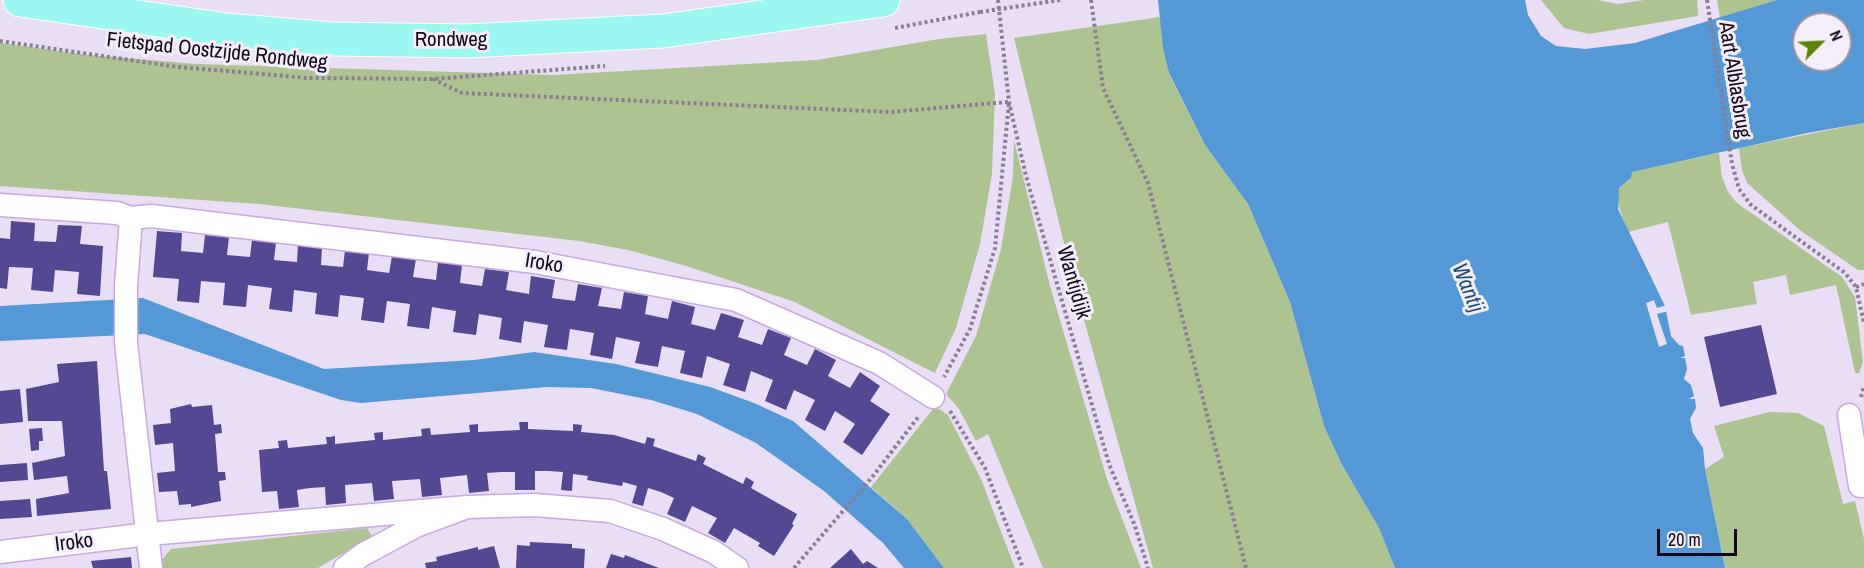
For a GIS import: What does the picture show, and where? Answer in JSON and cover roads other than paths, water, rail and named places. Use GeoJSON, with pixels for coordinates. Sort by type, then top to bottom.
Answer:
{"type":"FeatureCollection","features":[{"type":"Feature","properties":{"kind":"main road","name":"Rondweg"},"geometry":{"type":"LineString","coordinates":[[20,0],[227,30],[333,39],[467,41],[663,31],[882,0]]}},
{"type":"Feature","properties":{"kind":"street","name":"Iroko"},"geometry":{"type":"LineString","coordinates":[[0,205],[117,213],[131,218],[151,216],[536,262],[736,300],[879,363],[933,397]]}},
{"type":"Feature","properties":{"kind":"street"},"geometry":{"type":"LineString","coordinates":[[131,218],[126,286],[126,343],[151,568]]}},
{"type":"Feature","properties":{"kind":"street"},"geometry":{"type":"LineString","coordinates":[[1849,415],[1860,486],[1864,486]]}},
{"type":"Feature","properties":{"kind":"street","name":"Iroko"},"geometry":{"type":"LineString","coordinates":[[0,552],[147,534],[467,507],[534,505],[610,511],[683,538],[714,552],[737,568]]}},
{"type":"Feature","properties":{"kind":"street","name":"Iroko"},"geometry":{"type":"LineString","coordinates":[[345,568],[362,555],[416,526],[467,507]]}},
{"type":"Feature","properties":{"kind":"water","name":"Wantij"},"geometry":{"type":"Polygon","coordinates":[[[1158,0],[1525,0],[1528,15],[1541,36],[1556,46],[1585,49],[1635,43],[1777,0],[1864,0],[1864,123],[1807,133],[1632,172],[1631,178],[1619,188],[1618,209],[1665,306],[1671,336],[1683,346],[1685,356],[1680,358],[1685,358],[1687,369],[1684,379],[1691,385],[1694,396],[1689,399],[1695,399],[1696,408],[1690,419],[1693,433],[1703,448],[1705,469],[1725,568],[1395,568],[1379,528],[1341,463],[1324,426],[1290,302],[1248,204],[1205,145],[1169,73],[1163,48],[1158,0]]]}},
{"type":"Feature","properties":{"kind":"water"},"geometry":{"type":"Polygon","coordinates":[[[143,298],[324,369],[474,360],[534,352],[616,364],[710,387],[754,403],[793,421],[907,519],[944,568],[904,568],[883,543],[824,491],[756,443],[697,414],[651,400],[591,388],[547,387],[361,403],[341,400],[145,334],[0,341],[0,306],[143,298]]]}}]}
